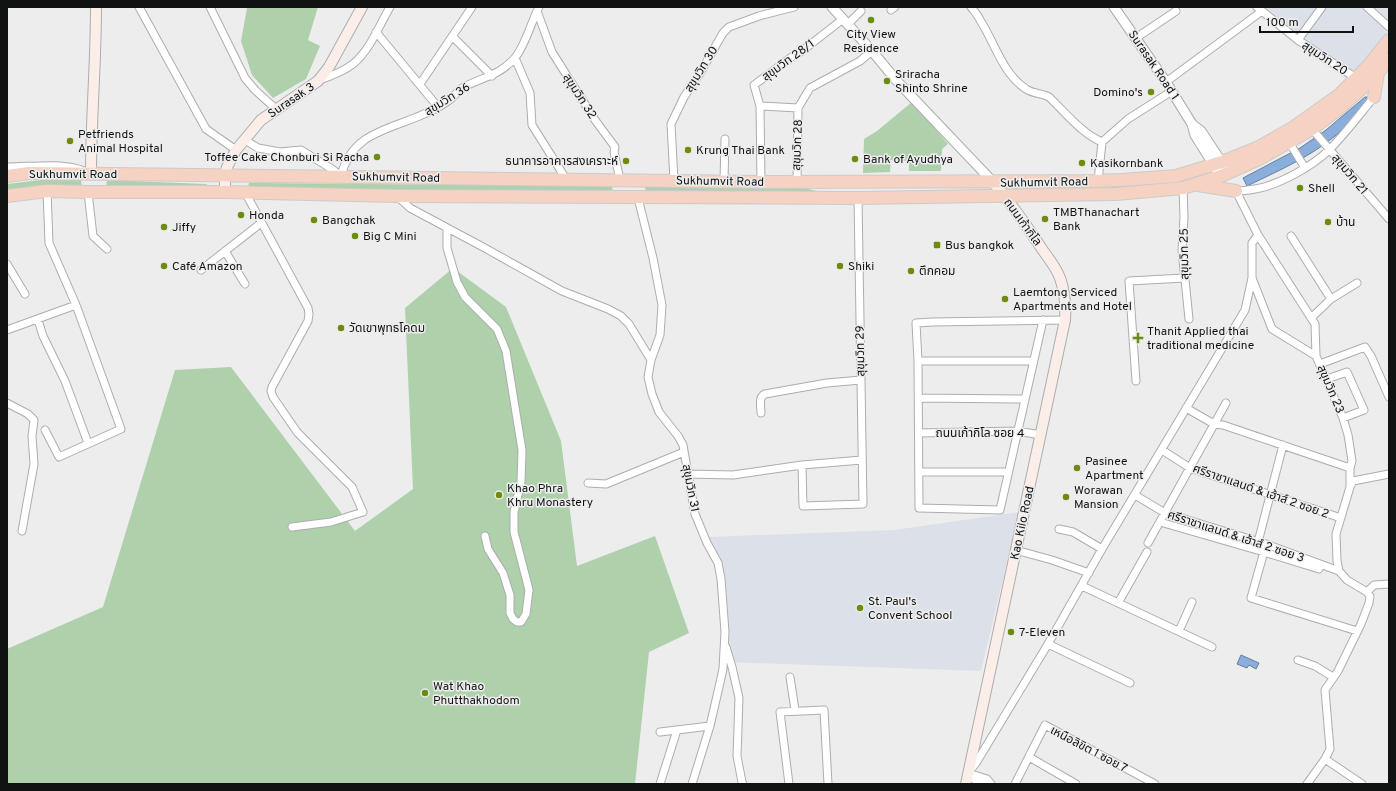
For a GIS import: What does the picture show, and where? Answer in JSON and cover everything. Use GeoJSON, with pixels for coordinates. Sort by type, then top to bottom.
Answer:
{"type":"FeatureCollection","features":[{"type":"Feature","properties":{"kind":"highway","name":"Sukhumvit Road"},"geometry":{"type":"LineString","coordinates":[[7,196],[47,192],[245,192],[397,196],[858,198],[1116,194],[1183,188],[1196,185],[1294,126],[1339,95],[1368,66],[1389,40]]}},
{"type":"Feature","properties":{"kind":"highway","name":"Sukhumvit Road"},"geometry":{"type":"LineString","coordinates":[[7,176],[29,170],[92,174],[761,182],[993,182],[1098,181],[1176,176],[1221,169],[1261,158],[1291,146],[1315,132],[1378,73],[1389,59]]}},
{"type":"Feature","properties":{"kind":"highway"},"geometry":{"type":"LineString","coordinates":[[1374,97],[1378,73]]}},
{"type":"Feature","properties":{"kind":"highway"},"geometry":{"type":"LineString","coordinates":[[1196,185],[1236,192]]}},
{"type":"Feature","properties":{"kind":"main road"},"geometry":{"type":"LineString","coordinates":[[92,174],[91,126],[96,54],[96,7]]}},
{"type":"Feature","properties":{"kind":"main road","name":"Surasak 3"},"geometry":{"type":"LineString","coordinates":[[225,192],[226,167],[236,150],[261,120],[318,81],[329,67],[362,7]]}},
{"type":"Feature","properties":{"kind":"main road","name":"ถนนเก้ากิโล"},"geometry":{"type":"LineString","coordinates":[[993,182],[1034,236],[1059,276],[1064,289],[1066,305],[1065,320]]}},
{"type":"Feature","properties":{"kind":"main road","name":"Kao Kilo Road"},"geometry":{"type":"LineString","coordinates":[[967,778],[1065,320]]}},
{"type":"Feature","properties":{"kind":"street"},"geometry":{"type":"LineString","coordinates":[[139,7],[206,129],[236,150]]}},
{"type":"Feature","properties":{"kind":"street"},"geometry":{"type":"LineString","coordinates":[[210,7],[245,78],[255,90],[276,109]]}},
{"type":"Feature","properties":{"kind":"street"},"geometry":{"type":"LineString","coordinates":[[318,81],[352,65],[364,54],[390,7]]}},
{"type":"Feature","properties":{"kind":"street"},"geometry":{"type":"LineString","coordinates":[[420,84],[472,7]]}},
{"type":"Feature","properties":{"kind":"street","name":"สุขุมวิท 30"},"geometry":{"type":"LineString","coordinates":[[674,181],[671,124],[684,97],[723,33],[729,27],[759,16],[794,7]]}},
{"type":"Feature","properties":{"kind":"street"},"geometry":{"type":"LineString","coordinates":[[832,7],[896,80],[993,182]]}},
{"type":"Feature","properties":{"kind":"street"},"geometry":{"type":"LineString","coordinates":[[971,7],[1008,70],[1017,82],[1027,90],[1044,94],[1049,97],[1094,139],[1102,142]]}},
{"type":"Feature","properties":{"kind":"street","name":"Surasak Road 1"},"geometry":{"type":"LineString","coordinates":[[1114,7],[1166,82],[1192,124],[1201,131],[1221,169]]}},
{"type":"Feature","properties":{"kind":"street"},"geometry":{"type":"LineString","coordinates":[[1298,40],[1322,7]]}},
{"type":"Feature","properties":{"kind":"street"},"geometry":{"type":"LineString","coordinates":[[1366,7],[1389,27]]}},
{"type":"Feature","properties":{"kind":"street","name":"สุขุมวิท 36"},"geometry":{"type":"LineString","coordinates":[[341,176],[342,169],[354,148],[366,138],[426,114],[448,100],[463,87],[501,71],[515,58],[522,46],[538,9]]}},
{"type":"Feature","properties":{"kind":"street","name":"สุขุมวิท 32"},"geometry":{"type":"LineString","coordinates":[[538,9],[552,52],[595,120],[615,147],[614,152],[620,180]]}},
{"type":"Feature","properties":{"kind":"street"},"geometry":{"type":"LineString","coordinates":[[1166,82],[1259,9]]}},
{"type":"Feature","properties":{"kind":"street","name":"สุขุมวิท 20"},"geometry":{"type":"LineString","coordinates":[[1259,9],[1298,40],[1356,78]]}},
{"type":"Feature","properties":{"kind":"street"},"geometry":{"type":"LineString","coordinates":[[845,22],[861,11]]}},
{"type":"Feature","properties":{"kind":"street"},"geometry":{"type":"LineString","coordinates":[[1136,38],[1176,11]]}},
{"type":"Feature","properties":{"kind":"street","name":"สุขุมวิท 28/1"},"geometry":{"type":"LineString","coordinates":[[761,182],[760,106],[754,85],[793,56],[845,22]]}},
{"type":"Feature","properties":{"kind":"street"},"geometry":{"type":"LineString","coordinates":[[376,32],[438,107]]}},
{"type":"Feature","properties":{"kind":"street"},"geometry":{"type":"LineString","coordinates":[[453,37],[492,76]]}},
{"type":"Feature","properties":{"kind":"street","name":"สุขุมวิท 28"},"geometry":{"type":"LineString","coordinates":[[796,182],[798,108],[810,88],[860,61],[872,51]]}},
{"type":"Feature","properties":{"kind":"street"},"geometry":{"type":"LineString","coordinates":[[515,58],[530,92],[532,125],[566,179]]}},
{"type":"Feature","properties":{"kind":"street"},"geometry":{"type":"LineString","coordinates":[[1098,181],[1102,142],[1128,119],[1172,91]]}},
{"type":"Feature","properties":{"kind":"street"},"geometry":{"type":"LineString","coordinates":[[1236,192],[1273,184],[1303,165],[1328,147],[1374,97]]}},
{"type":"Feature","properties":{"kind":"street"},"geometry":{"type":"LineString","coordinates":[[760,106],[798,108]]}},
{"type":"Feature","properties":{"kind":"street","name":"สุขุมวิท 21"},"geometry":{"type":"LineString","coordinates":[[1315,132],[1389,219]]}},
{"type":"Feature","properties":{"kind":"street"},"geometry":{"type":"LineString","coordinates":[[724,181],[725,139]]}},
{"type":"Feature","properties":{"kind":"street"},"geometry":{"type":"LineString","coordinates":[[245,140],[258,148],[280,152],[301,150],[341,176]]}},
{"type":"Feature","properties":{"kind":"street"},"geometry":{"type":"LineString","coordinates":[[1291,146],[1303,165]]}},
{"type":"Feature","properties":{"kind":"street"},"geometry":{"type":"LineString","coordinates":[[7,167],[29,170]]}},
{"type":"Feature","properties":{"kind":"street","name":"สุขุมวิท 25"},"geometry":{"type":"LineString","coordinates":[[1183,188],[1184,217],[1182,250],[1189,319]]}},
{"type":"Feature","properties":{"kind":"street"},"geometry":{"type":"LineString","coordinates":[[46,430],[59,457],[120,429],[76,305],[48,243],[47,192]]}},
{"type":"Feature","properties":{"kind":"street"},"geometry":{"type":"LineString","coordinates":[[88,192],[92,236],[107,250]]}},
{"type":"Feature","properties":{"kind":"street"},"geometry":{"type":"LineString","coordinates":[[245,192],[308,308],[309,314],[308,321],[272,387],[271,391],[273,397],[297,432],[352,487],[363,512],[331,522],[292,527]]}},
{"type":"Feature","properties":{"kind":"street","name":"สุขุมวิท 23"},"geometry":{"type":"LineString","coordinates":[[1236,192],[1258,235],[1315,324],[1316,356],[1343,418],[1348,435],[1352,461],[1350,468],[1350,487],[1336,534],[1339,571]]}},
{"type":"Feature","properties":{"kind":"street"},"geometry":{"type":"LineString","coordinates":[[397,196],[410,208],[562,291],[608,309],[621,316],[629,324],[651,360]]}},
{"type":"Feature","properties":{"kind":"street","name":"สุขุมวิท 31"},"geometry":{"type":"LineString","coordinates":[[638,198],[653,258],[662,305],[660,335],[651,360],[648,377],[652,394],[659,412],[678,436],[683,445],[695,514],[707,543],[718,562],[721,579],[725,632],[723,669],[710,726],[692,784]]}},
{"type":"Feature","properties":{"kind":"street","name":"สุขุมวิท 29"},"geometry":{"type":"LineString","coordinates":[[802,465],[803,506],[863,504],[858,198]]}},
{"type":"Feature","properties":{"kind":"street"},"geometry":{"type":"LineString","coordinates":[[201,270],[261,223]]}},
{"type":"Feature","properties":{"kind":"street"},"geometry":{"type":"LineString","coordinates":[[447,228],[447,248],[456,282],[465,297],[497,329],[506,351],[522,450],[522,482],[514,512],[514,532],[529,590],[526,614],[521,622],[517,622],[513,619],[510,613],[510,595],[503,573],[488,549],[485,536]]}},
{"type":"Feature","properties":{"kind":"street"},"geometry":{"type":"LineString","coordinates":[[967,778],[1048,644],[1102,549],[1245,310],[1252,278],[1252,243],[1258,235]]}},
{"type":"Feature","properties":{"kind":"street"},"geometry":{"type":"LineString","coordinates":[[1291,236],[1331,299]]}},
{"type":"Feature","properties":{"kind":"street"},"geometry":{"type":"LineString","coordinates":[[225,251],[245,284]]}},
{"type":"Feature","properties":{"kind":"street"},"geometry":{"type":"LineString","coordinates":[[7,264],[25,294]]}},
{"type":"Feature","properties":{"kind":"street"},"geometry":{"type":"LineString","coordinates":[[1136,381],[1129,282],[1184,278]]}},
{"type":"Feature","properties":{"kind":"street"},"geometry":{"type":"LineString","coordinates":[[1252,278],[1272,329],[1316,356]]}},
{"type":"Feature","properties":{"kind":"street"},"geometry":{"type":"LineString","coordinates":[[1311,318],[1331,299],[1357,283]]}},
{"type":"Feature","properties":{"kind":"street"},"geometry":{"type":"LineString","coordinates":[[7,330],[76,305]]}},
{"type":"Feature","properties":{"kind":"street"},"geometry":{"type":"LineString","coordinates":[[38,320],[43,336],[65,382],[88,443]]}},
{"type":"Feature","properties":{"kind":"street"},"geometry":{"type":"LineString","coordinates":[[1043,320],[1000,510],[919,508],[919,398],[916,323],[1043,320],[1065,320]]}},
{"type":"Feature","properties":{"kind":"street"},"geometry":{"type":"LineString","coordinates":[[1320,364],[1365,347],[1371,356],[1389,397]]}},
{"type":"Feature","properties":{"kind":"street"},"geometry":{"type":"LineString","coordinates":[[918,361],[1033,361]]}},
{"type":"Feature","properties":{"kind":"street"},"geometry":{"type":"LineString","coordinates":[[1327,379],[1347,372],[1364,410],[1343,418]]}},
{"type":"Feature","properties":{"kind":"street"},"geometry":{"type":"LineString","coordinates":[[762,413],[760,398],[765,394],[827,383],[861,380]]}},
{"type":"Feature","properties":{"kind":"street"},"geometry":{"type":"LineString","coordinates":[[919,398],[1025,398]]}},
{"type":"Feature","properties":{"kind":"street"},"geometry":{"type":"LineString","coordinates":[[1148,543],[1226,403]]}},
{"type":"Feature","properties":{"kind":"street"},"geometry":{"type":"LineString","coordinates":[[7,404],[28,414],[34,420],[32,436],[34,464],[22,531]]}},
{"type":"Feature","properties":{"kind":"street"},"geometry":{"type":"LineString","coordinates":[[1186,408],[1214,424],[1223,425],[1350,468]]}},
{"type":"Feature","properties":{"kind":"street","name":"ถนนเก้ากิโล ซอย 4"},"geometry":{"type":"LineString","coordinates":[[919,434],[1017,431],[1041,435]]}},
{"type":"Feature","properties":{"kind":"street"},"geometry":{"type":"LineString","coordinates":[[1283,445],[1258,542],[1263,549],[1251,598],[1357,631]]}},
{"type":"Feature","properties":{"kind":"street","name":"ศรีราชาแลนด์ & เฮ้าส์ 2 ซอย 2"},"geometry":{"type":"LineString","coordinates":[[1162,450],[1190,468],[1341,518]]}},
{"type":"Feature","properties":{"kind":"street"},"geometry":{"type":"LineString","coordinates":[[588,483],[606,484],[684,452]]}},
{"type":"Feature","properties":{"kind":"street"},"geometry":{"type":"LineString","coordinates":[[688,474],[733,475],[802,465],[862,460]]}},
{"type":"Feature","properties":{"kind":"street"},"geometry":{"type":"LineString","coordinates":[[920,472],[1008,472]]}},
{"type":"Feature","properties":{"kind":"street"},"geometry":{"type":"LineString","coordinates":[[1350,487],[1353,481],[1389,474]]}},
{"type":"Feature","properties":{"kind":"street","name":"ศรีราชาแลนด์ & เฮ้าส์ 2 ซอย 3"},"geometry":{"type":"LineString","coordinates":[[1135,495],[1165,513],[1258,542]]}},
{"type":"Feature","properties":{"kind":"street","name":"ศรีราชาแลนด์ & เฮ้าส์ 2 ซอย 3"},"geometry":{"type":"LineString","coordinates":[[1160,522],[1339,571]]}},
{"type":"Feature","properties":{"kind":"street"},"geometry":{"type":"LineString","coordinates":[[1059,529],[1073,532],[1102,549]]}},
{"type":"Feature","properties":{"kind":"street","name":"ศรีราชาแลนด์ & เฮ้าส์ 2 ซอย 3"},"geometry":{"type":"LineString","coordinates":[[1263,549],[1337,574],[1347,580]]}},
{"type":"Feature","properties":{"kind":"street"},"geometry":{"type":"LineString","coordinates":[[1016,550],[1052,560],[1089,573]]}},
{"type":"Feature","properties":{"kind":"street"},"geometry":{"type":"LineString","coordinates":[[1118,603],[1147,552]]}},
{"type":"Feature","properties":{"kind":"street"},"geometry":{"type":"LineString","coordinates":[[1307,784],[1325,759],[1330,749],[1325,694],[1327,686],[1344,659],[1369,604],[1370,596],[1367,592],[1347,580],[1339,571]]}},
{"type":"Feature","properties":{"kind":"street"},"geometry":{"type":"LineString","coordinates":[[1367,592],[1374,585],[1389,584]]}},
{"type":"Feature","properties":{"kind":"street"},"geometry":{"type":"LineString","coordinates":[[1082,586],[1212,647]]}},
{"type":"Feature","properties":{"kind":"street"},"geometry":{"type":"LineString","coordinates":[[1179,632],[1192,602]]}},
{"type":"Feature","properties":{"kind":"street"},"geometry":{"type":"LineString","coordinates":[[725,642],[738,698],[737,756],[743,784]]}},
{"type":"Feature","properties":{"kind":"street"},"geometry":{"type":"LineString","coordinates":[[1048,644],[1130,682]]}},
{"type":"Feature","properties":{"kind":"street"},"geometry":{"type":"LineString","coordinates":[[1298,660],[1315,666],[1333,676]]}},
{"type":"Feature","properties":{"kind":"street"},"geometry":{"type":"LineString","coordinates":[[790,676],[795,710]]}},
{"type":"Feature","properties":{"kind":"street"},"geometry":{"type":"LineString","coordinates":[[789,784],[780,712],[795,710],[824,710],[828,784]]}},
{"type":"Feature","properties":{"kind":"street","name":"เหนือลิขิต 1 ซอย 7"},"geometry":{"type":"LineString","coordinates":[[1029,757],[1045,725],[1155,784]]}},
{"type":"Feature","properties":{"kind":"street"},"geometry":{"type":"LineString","coordinates":[[660,732],[710,726]]}},
{"type":"Feature","properties":{"kind":"street"},"geometry":{"type":"LineString","coordinates":[[660,784],[677,730]]}},
{"type":"Feature","properties":{"kind":"street"},"geometry":{"type":"LineString","coordinates":[[1015,784],[1029,757],[1076,784]]}},
{"type":"Feature","properties":{"kind":"street"},"geometry":{"type":"LineString","coordinates":[[1325,759],[1362,784]]}},
{"type":"Feature","properties":{"kind":"street"},"geometry":{"type":"LineString","coordinates":[[967,778],[982,784]]}},
{"type":"Feature","properties":{"kind":"street"},"geometry":{"type":"LineString","coordinates":[[967,778],[987,779],[991,784]]}},
{"type":"Feature","properties":{"kind":"shaded area"},"geometry":{"type":"Polygon","coordinates":[[[1250,7],[1389,7],[1389,28],[1386,31],[1389,35],[1349,81],[1296,45],[1259,16],[1250,7]]]}},
{"type":"Feature","properties":{"kind":"shaded area","name":"St. Paul's Convent School"},"geometry":{"type":"Polygon","coordinates":[[[1019,512],[981,671],[723,662],[722,585],[707,537],[894,530],[1019,512]]]}},
{"type":"Feature","properties":{"kind":"green space"},"geometry":{"type":"Polygon","coordinates":[[[318,7],[308,40],[320,46],[306,79],[273,98],[252,75],[241,41],[247,8],[318,7]]]}},
{"type":"Feature","properties":{"kind":"green space"},"geometry":{"type":"Polygon","coordinates":[[[912,102],[948,144],[942,149],[941,171],[909,171],[909,161],[891,160],[890,172],[863,173],[864,139],[877,131],[912,102]]]}},
{"type":"Feature","properties":{"kind":"green space"},"geometry":{"type":"Polygon","coordinates":[[[41,180],[81,180],[82,187],[7,191],[7,184],[41,180]]]}},
{"type":"Feature","properties":{"kind":"green space"},"geometry":{"type":"Polygon","coordinates":[[[107,180],[206,184],[209,187],[106,188],[107,180]]]}},
{"type":"Feature","properties":{"kind":"green space"},"geometry":{"type":"Polygon","coordinates":[[[249,183],[612,186],[613,193],[255,189],[248,187],[249,183]]]}},
{"type":"Feature","properties":{"kind":"green space"},"geometry":{"type":"Polygon","coordinates":[[[645,186],[804,188],[821,192],[805,194],[646,193],[645,186]]]}},
{"type":"Feature","properties":{"kind":"green space"},"geometry":{"type":"Polygon","coordinates":[[[453,268],[506,307],[561,441],[577,566],[655,536],[689,633],[649,652],[635,784],[7,784],[7,649],[103,607],[175,370],[231,367],[355,531],[413,489],[405,308],[453,268]]]}},
{"type":"Feature","properties":{"kind":"water"},"geometry":{"type":"Polygon","coordinates":[[[1365,97],[1368,99],[1348,124],[1325,144],[1300,160],[1247,186],[1243,178],[1300,148],[1326,130],[1365,97]]]}},
{"type":"Feature","properties":{"kind":"water"},"geometry":{"type":"Polygon","coordinates":[[[1241,655],[1259,663],[1256,669],[1249,665],[1247,668],[1237,664],[1241,655]]]}},
{"type":"Feature","properties":{"kind":"place","name":"City View Residence"},"geometry":{"type":"Point","coordinates":[871,20]}},
{"type":"Feature","properties":{"kind":"place","name":"Sriracha Shinto Shrine"},"geometry":{"type":"Point","coordinates":[887,81]}},
{"type":"Feature","properties":{"kind":"place","name":"Domino's"},"geometry":{"type":"Point","coordinates":[1151,92]}},
{"type":"Feature","properties":{"kind":"place","name":"Petfriends Animal Hospital"},"geometry":{"type":"Point","coordinates":[70,141]}},
{"type":"Feature","properties":{"kind":"place","name":"Krung Thai Bank"},"geometry":{"type":"Point","coordinates":[688,150]}},
{"type":"Feature","properties":{"kind":"place","name":"Toffee Cake Chonburi Si Racha"},"geometry":{"type":"Point","coordinates":[377,157]}},
{"type":"Feature","properties":{"kind":"place","name":"Bank of Ayudhya"},"geometry":{"type":"Point","coordinates":[855,159]}},
{"type":"Feature","properties":{"kind":"place","name":"ธนาคารอาคารสงเคราะห์"},"geometry":{"type":"Point","coordinates":[626,161]}},
{"type":"Feature","properties":{"kind":"place","name":"Kasikornbank"},"geometry":{"type":"Point","coordinates":[1082,163]}},
{"type":"Feature","properties":{"kind":"place","name":"Shell"},"geometry":{"type":"Point","coordinates":[1300,188]}},
{"type":"Feature","properties":{"kind":"place","name":"Honda"},"geometry":{"type":"Point","coordinates":[241,215]}},
{"type":"Feature","properties":{"kind":"place","name":"TMBThanachart Bank"},"geometry":{"type":"Point","coordinates":[1045,219]}},
{"type":"Feature","properties":{"kind":"place","name":"Bangchak"},"geometry":{"type":"Point","coordinates":[314,220]}},
{"type":"Feature","properties":{"kind":"place","name":"บ้าน"},"geometry":{"type":"Point","coordinates":[1328,222]}},
{"type":"Feature","properties":{"kind":"place","name":"Jiffy"},"geometry":{"type":"Point","coordinates":[164,227]}},
{"type":"Feature","properties":{"kind":"place","name":"Big C Mini"},"geometry":{"type":"Point","coordinates":[355,236]}},
{"type":"Feature","properties":{"kind":"place","name":"Bus bangkok"},"geometry":{"type":"Point","coordinates":[937,245]}},
{"type":"Feature","properties":{"kind":"place","name":"Café Amazon"},"geometry":{"type":"Point","coordinates":[164,266]}},
{"type":"Feature","properties":{"kind":"place","name":"Shiki"},"geometry":{"type":"Point","coordinates":[840,266]}},
{"type":"Feature","properties":{"kind":"place","name":"ตึกคอม"},"geometry":{"type":"Point","coordinates":[911,271]}},
{"type":"Feature","properties":{"kind":"place","name":"Laemtong Serviced Apartments and Hotel"},"geometry":{"type":"Point","coordinates":[1005,299]}},
{"type":"Feature","properties":{"kind":"place","name":"วัดเขาพุทธโคดม"},"geometry":{"type":"Point","coordinates":[341,328]}},
{"type":"Feature","properties":{"kind":"place","name":"Thanit Applied thai traditional medicine"},"geometry":{"type":"Point","coordinates":[1138,338]}},
{"type":"Feature","properties":{"kind":"place","name":"Pasinee Apartment"},"geometry":{"type":"Point","coordinates":[1077,468]}},
{"type":"Feature","properties":{"kind":"place","name":"Khao Phra Khru Monastery"},"geometry":{"type":"Point","coordinates":[499,495]}},
{"type":"Feature","properties":{"kind":"place","name":"Worawan Mansion"},"geometry":{"type":"Point","coordinates":[1066,497]}},
{"type":"Feature","properties":{"kind":"place","name":"St. Paul's Convent School"},"geometry":{"type":"Point","coordinates":[860,608]}},
{"type":"Feature","properties":{"kind":"place","name":"7-Eleven"},"geometry":{"type":"Point","coordinates":[1011,632]}},
{"type":"Feature","properties":{"kind":"place","name":"Wat Khao Phutthakhodom"},"geometry":{"type":"Point","coordinates":[425,693]}}]}
